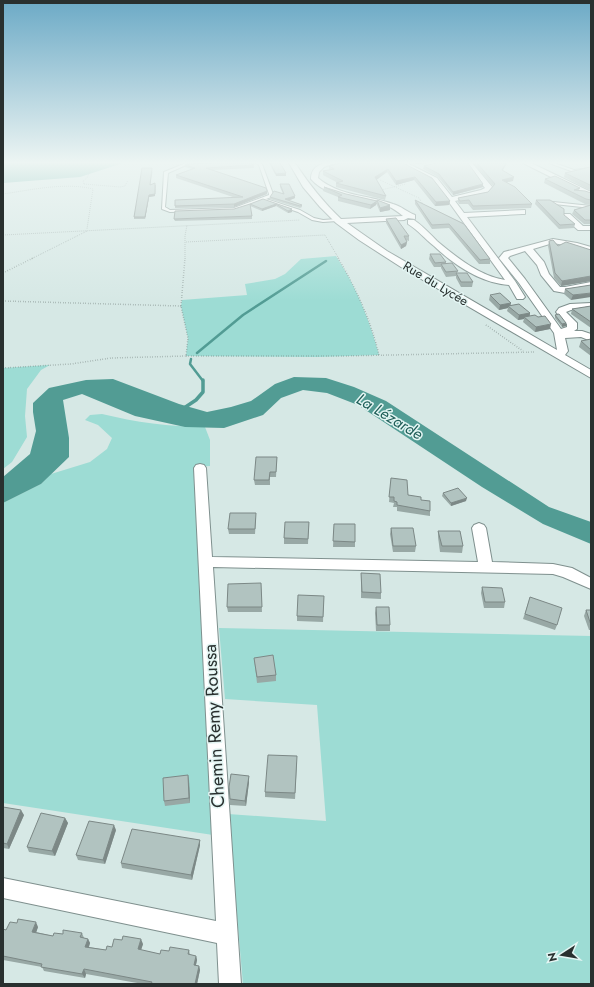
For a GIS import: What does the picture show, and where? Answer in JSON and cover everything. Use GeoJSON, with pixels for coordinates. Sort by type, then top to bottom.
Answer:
{"type":"FeatureCollection","features":[{"type":"Feature","properties":{"kind":"street","name":"Rue du Lycée"},"geometry":{"type":"LineString","coordinates":[[326,209],[340,222],[409,267],[591,375]]}},
{"type":"Feature","properties":{"kind":"street"},"geometry":{"type":"LineString","coordinates":[[396,209],[437,245],[464,264],[497,282],[512,283]]}},
{"type":"Feature","properties":{"kind":"street"},"geometry":{"type":"LineString","coordinates":[[458,209],[512,283],[520,297]]}},
{"type":"Feature","properties":{"kind":"street"},"geometry":{"type":"LineString","coordinates":[[462,215],[522,212]]}},
{"type":"Feature","properties":{"kind":"street"},"geometry":{"type":"LineString","coordinates":[[567,216],[579,227],[591,228]]}},
{"type":"Feature","properties":{"kind":"street"},"geometry":{"type":"LineString","coordinates":[[340,222],[409,219]]}},
{"type":"Feature","properties":{"kind":"street"},"geometry":{"type":"LineString","coordinates":[[558,355],[563,351],[559,334],[522,281],[503,258],[507,254],[542,244],[559,241],[591,250]]}},
{"type":"Feature","properties":{"kind":"street"},"geometry":{"type":"LineString","coordinates":[[527,248],[541,264],[545,275],[557,289],[565,290],[591,285]]}},
{"type":"Feature","properties":{"kind":"street"},"geometry":{"type":"LineString","coordinates":[[559,334],[572,329],[572,323],[564,316],[561,312],[562,310],[565,308],[586,306],[591,310]]}},
{"type":"Feature","properties":{"kind":"street"},"geometry":{"type":"LineString","coordinates":[[559,334],[582,334],[591,338]]}},
{"type":"Feature","properties":{"kind":"street","name":"Chemin Remy Roussa"},"geometry":{"type":"LineString","coordinates":[[200,468],[230,984]]}},
{"type":"Feature","properties":{"kind":"street"},"geometry":{"type":"LineString","coordinates":[[479,528],[486,567]]}},
{"type":"Feature","properties":{"kind":"street"},"geometry":{"type":"LineString","coordinates":[[206,562],[284,562],[553,569],[567,572],[591,584]]}},
{"type":"Feature","properties":{"kind":"street"},"geometry":{"type":"LineString","coordinates":[[3,888],[202,930],[226,933]]}},
{"type":"Feature","properties":{"kind":"lane"},"geometry":{"type":"LineString","coordinates":[[165,209],[170,211],[232,209]]}},
{"type":"Feature","properties":{"kind":"lane"},"geometry":{"type":"LineString","coordinates":[[293,209],[313,219],[340,222]]}},
{"type":"Feature","properties":{"kind":"path"},"geometry":{"type":"LineString","coordinates":[[88,230],[86,228],[90,209]]}},
{"type":"Feature","properties":{"kind":"path"},"geometry":{"type":"LineString","coordinates":[[3,235],[313,219]]}},
{"type":"Feature","properties":{"kind":"path"},"geometry":{"type":"LineString","coordinates":[[186,356],[188,338],[181,306],[186,242],[184,236],[187,225]]}},
{"type":"Feature","properties":{"kind":"path"},"geometry":{"type":"LineString","coordinates":[[3,273],[88,230]]}},
{"type":"Feature","properties":{"kind":"path"},"geometry":{"type":"LineString","coordinates":[[186,242],[325,235],[351,280],[374,336],[379,355]]}},
{"type":"Feature","properties":{"kind":"path"},"geometry":{"type":"LineString","coordinates":[[3,301],[181,306]]}},
{"type":"Feature","properties":{"kind":"path"},"geometry":{"type":"LineString","coordinates":[[482,321],[524,352]]}},
{"type":"Feature","properties":{"kind":"path"},"geometry":{"type":"LineString","coordinates":[[3,368],[71,364],[111,358],[538,352],[547,348]]}},
{"type":"Feature","properties":{"kind":"shaded area"},"geometry":{"type":"Polygon","coordinates":[[[336,256],[350,279],[362,304],[379,355],[317,357],[186,356],[188,338],[181,306],[182,300],[247,295],[245,284],[275,279],[285,274],[301,259],[336,256]]]}},
{"type":"Feature","properties":{"kind":"shaded area"},"geometry":{"type":"Polygon","coordinates":[[[50,365],[41,370],[27,389],[25,416],[27,437],[12,462],[3,469],[3,368],[50,365]]]}},
{"type":"Feature","properties":{"kind":"shaded area"},"geometry":{"type":"Polygon","coordinates":[[[102,414],[153,424],[205,427],[210,440],[210,466],[196,467],[213,835],[3,803],[3,503],[41,484],[51,474],[90,462],[107,449],[112,438],[98,425],[85,420],[90,415],[102,414]]]}},
{"type":"Feature","properties":{"kind":"shaded area"},"geometry":{"type":"Polygon","coordinates":[[[219,628],[591,636],[591,984],[243,984],[228,814],[326,821],[317,705],[225,699],[219,628]]]}},
{"type":"Feature","properties":{"kind":"water","name":"La Lézarde"},"geometry":{"type":"Polygon","coordinates":[[[294,377],[326,378],[354,387],[386,401],[549,507],[591,522],[591,544],[543,524],[482,487],[358,405],[327,393],[303,390],[281,398],[263,415],[224,428],[185,427],[135,416],[82,394],[63,400],[69,438],[69,457],[41,484],[3,503],[3,477],[30,454],[36,431],[33,403],[49,388],[86,380],[113,379],[179,404],[207,412],[251,401],[275,384],[294,377]]]}},
{"type":"Feature","properties":{"kind":"building"},"geometry":{"type":"Polygon","coordinates":[[[135,209],[146,209],[145,217],[134,217],[135,209]]]}},
{"type":"Feature","properties":{"kind":"building"},"geometry":{"type":"Polygon","coordinates":[[[251,209],[252,216],[174,219],[175,211],[251,209]]]}},
{"type":"Feature","properties":{"kind":"building"},"geometry":{"type":"Polygon","coordinates":[[[421,209],[433,209],[464,224],[490,259],[480,260],[449,224],[432,225],[421,209]]]}},
{"type":"Feature","properties":{"kind":"building"},"geometry":{"type":"Polygon","coordinates":[[[545,209],[564,209],[564,215],[575,224],[560,225],[545,209]]]}},
{"type":"Feature","properties":{"kind":"building"},"geometry":{"type":"Polygon","coordinates":[[[591,209],[591,220],[585,220],[574,210],[591,209]]]}},
{"type":"Feature","properties":{"kind":"building"},"geometry":{"type":"Polygon","coordinates":[[[396,218],[409,236],[404,236],[407,242],[401,245],[386,219],[396,218]]]}},
{"type":"Feature","properties":{"kind":"building"},"geometry":{"type":"Polygon","coordinates":[[[553,240],[558,246],[566,242],[591,250],[591,276],[562,281],[555,273],[549,241],[553,240]]]}},
{"type":"Feature","properties":{"kind":"building"},"geometry":{"type":"Polygon","coordinates":[[[430,254],[440,254],[446,262],[435,263],[430,254]]]}},
{"type":"Feature","properties":{"kind":"building"},"geometry":{"type":"Polygon","coordinates":[[[452,263],[458,271],[446,272],[441,264],[452,263]]]}},
{"type":"Feature","properties":{"kind":"building"},"geometry":{"type":"Polygon","coordinates":[[[456,273],[467,273],[473,282],[461,282],[456,273]]]}},
{"type":"Feature","properties":{"kind":"building"},"geometry":{"type":"Polygon","coordinates":[[[591,285],[591,293],[573,295],[565,289],[591,285]]]}},
{"type":"Feature","properties":{"kind":"building"},"geometry":{"type":"Polygon","coordinates":[[[500,293],[511,303],[500,305],[490,295],[500,293]]]}},
{"type":"Feature","properties":{"kind":"building"},"geometry":{"type":"Polygon","coordinates":[[[519,304],[530,313],[519,315],[508,306],[519,304]]]}},
{"type":"Feature","properties":{"kind":"building"},"geometry":{"type":"Polygon","coordinates":[[[591,306],[591,322],[572,309],[591,306]]]}},
{"type":"Feature","properties":{"kind":"building"},"geometry":{"type":"Polygon","coordinates":[[[559,314],[566,323],[562,324],[555,315],[559,314]]]}},
{"type":"Feature","properties":{"kind":"building"},"geometry":{"type":"Polygon","coordinates":[[[535,315],[538,317],[545,316],[551,324],[536,327],[524,317],[535,315]]]}},
{"type":"Feature","properties":{"kind":"building"},"geometry":{"type":"Polygon","coordinates":[[[591,339],[591,350],[581,341],[591,339]]]}},
{"type":"Feature","properties":{"kind":"building"},"geometry":{"type":"Polygon","coordinates":[[[256,457],[277,457],[276,472],[270,472],[269,480],[254,480],[256,457]]]}},
{"type":"Feature","properties":{"kind":"building"},"geometry":{"type":"Polygon","coordinates":[[[391,478],[407,480],[408,495],[421,497],[421,500],[430,501],[430,511],[397,505],[397,502],[394,501],[394,497],[389,497],[391,478]]]}},
{"type":"Feature","properties":{"kind":"building"},"geometry":{"type":"Polygon","coordinates":[[[458,488],[467,498],[451,503],[443,493],[458,488]]]}},
{"type":"Feature","properties":{"kind":"building"},"geometry":{"type":"Polygon","coordinates":[[[230,513],[256,513],[255,529],[228,529],[230,513]]]}},
{"type":"Feature","properties":{"kind":"building"},"geometry":{"type":"Polygon","coordinates":[[[285,522],[309,522],[308,539],[284,538],[285,522]]]}},
{"type":"Feature","properties":{"kind":"building"},"geometry":{"type":"Polygon","coordinates":[[[334,524],[355,524],[355,542],[333,541],[334,524]]]}},
{"type":"Feature","properties":{"kind":"building"},"geometry":{"type":"Polygon","coordinates":[[[391,528],[413,528],[416,546],[393,546],[391,528]]]}},
{"type":"Feature","properties":{"kind":"building"},"geometry":{"type":"Polygon","coordinates":[[[438,531],[460,531],[463,546],[442,546],[438,531]]]}},
{"type":"Feature","properties":{"kind":"building"},"geometry":{"type":"Polygon","coordinates":[[[361,573],[380,574],[381,593],[362,592],[361,573]]]}},
{"type":"Feature","properties":{"kind":"building"},"geometry":{"type":"Polygon","coordinates":[[[261,583],[262,607],[227,607],[228,584],[261,583]]]}},
{"type":"Feature","properties":{"kind":"building"},"geometry":{"type":"Polygon","coordinates":[[[482,587],[502,588],[505,602],[485,602],[482,587]]]}},
{"type":"Feature","properties":{"kind":"building"},"geometry":{"type":"Polygon","coordinates":[[[298,595],[324,596],[323,617],[297,616],[298,595]]]}},
{"type":"Feature","properties":{"kind":"building"},"geometry":{"type":"Polygon","coordinates":[[[530,597],[562,608],[557,625],[525,614],[530,597]]]}},
{"type":"Feature","properties":{"kind":"building"},"geometry":{"type":"Polygon","coordinates":[[[376,607],[389,607],[390,625],[377,625],[376,607]]]}},
{"type":"Feature","properties":{"kind":"building"},"geometry":{"type":"Polygon","coordinates":[[[586,610],[591,610],[591,625],[586,610]]]}},
{"type":"Feature","properties":{"kind":"building"},"geometry":{"type":"Polygon","coordinates":[[[273,655],[276,675],[257,677],[254,658],[273,655]]]}},
{"type":"Feature","properties":{"kind":"building"},"geometry":{"type":"Polygon","coordinates":[[[268,755],[297,756],[295,793],[265,792],[268,755]]]}},
{"type":"Feature","properties":{"kind":"building"},"geometry":{"type":"Polygon","coordinates":[[[231,774],[249,776],[245,801],[230,799],[229,787],[231,774]]]}},
{"type":"Feature","properties":{"kind":"building"},"geometry":{"type":"Polygon","coordinates":[[[188,775],[189,798],[164,801],[163,778],[188,775]]]}},
{"type":"Feature","properties":{"kind":"building"},"geometry":{"type":"Polygon","coordinates":[[[3,807],[21,810],[7,844],[3,843],[3,807]]]}},
{"type":"Feature","properties":{"kind":"building"},"geometry":{"type":"Polygon","coordinates":[[[41,813],[65,818],[52,851],[27,847],[41,813]]]}},
{"type":"Feature","properties":{"kind":"building"},"geometry":{"type":"Polygon","coordinates":[[[89,821],[114,825],[103,860],[76,855],[89,821]]]}},
{"type":"Feature","properties":{"kind":"building"},"geometry":{"type":"Polygon","coordinates":[[[132,829],[200,840],[191,875],[121,863],[132,829]]]}},
{"type":"Feature","properties":{"kind":"building"},"geometry":{"type":"Polygon","coordinates":[[[18,919],[36,922],[32,932],[53,936],[54,933],[63,934],[63,930],[82,933],[80,937],[88,939],[85,947],[106,950],[107,946],[112,947],[114,939],[122,940],[123,936],[141,939],[138,949],[160,954],[161,950],[169,951],[170,947],[189,950],[188,954],[196,956],[194,965],[199,966],[195,984],[151,984],[152,982],[84,969],[82,974],[41,967],[42,964],[3,956],[3,929],[6,930],[10,922],[17,923],[18,919]]]}},
{"type":"Feature","properties":{"kind":"waterway"},"geometry":{"type":"LineString","coordinates":[[197,353],[243,315],[326,261]]}},
{"type":"Feature","properties":{"kind":"waterway"},"geometry":{"type":"LineString","coordinates":[[191,359],[190,364],[203,381]]}},
{"type":"Feature","properties":{"kind":"waterway"},"geometry":{"type":"LineString","coordinates":[[184,408],[196,400],[203,392],[203,381]]}}]}
